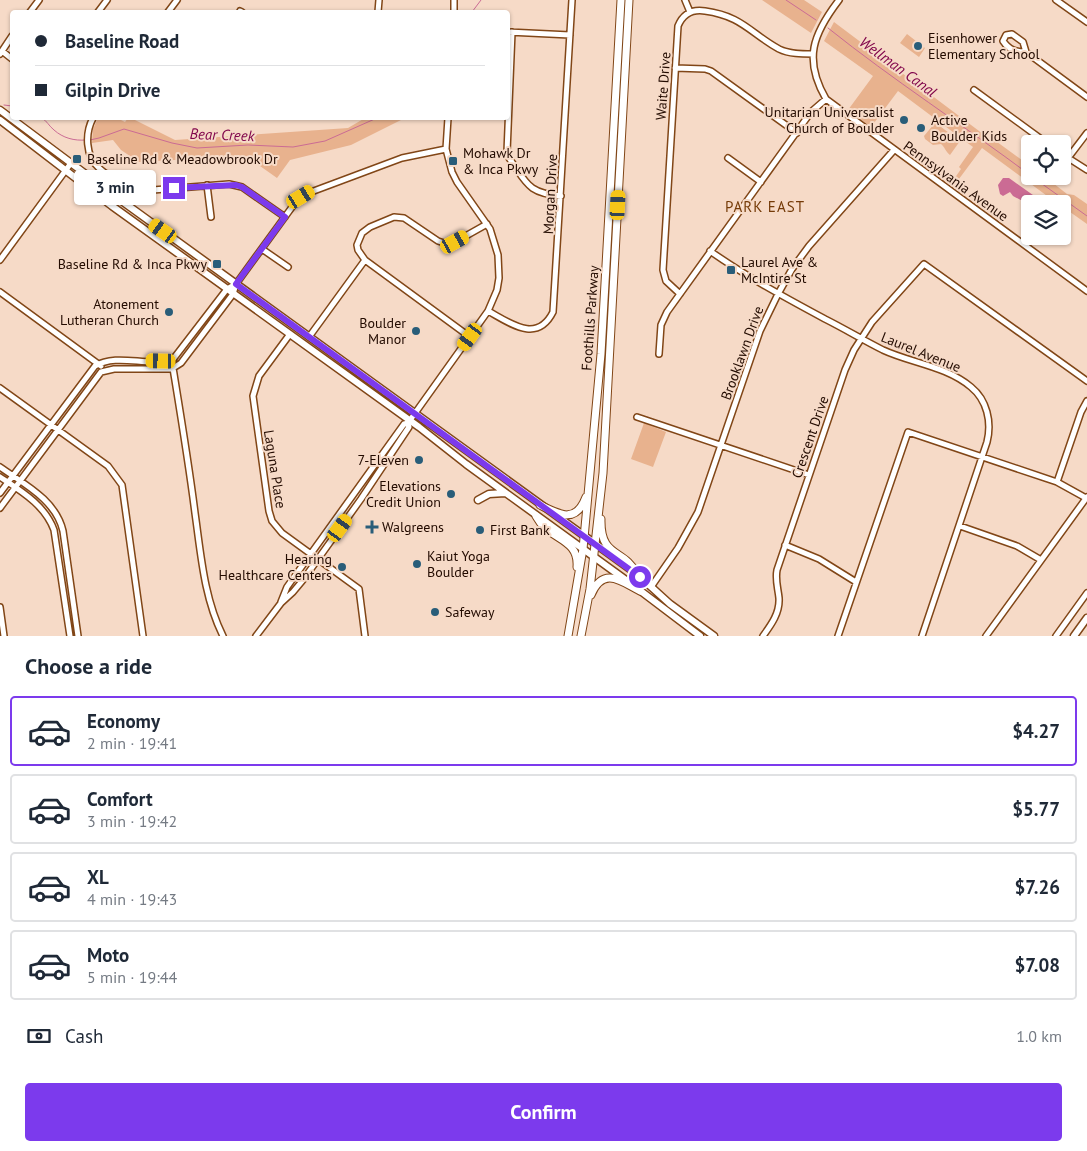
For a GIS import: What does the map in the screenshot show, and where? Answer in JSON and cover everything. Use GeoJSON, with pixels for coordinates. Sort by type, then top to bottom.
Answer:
{"type":"FeatureCollection","features":[{"type":"Feature","properties":{"kind":"highway","name":"Foothills Parkway"},"geometry":{"type":"LineString","coordinates":[[568,636],[584,550],[601,354],[621,0]]}},
{"type":"Feature","properties":{"kind":"highway","name":"Foothills Parkway"},"geometry":{"type":"LineString","coordinates":[[580,636],[588,604],[603,472],[629,0]]}},
{"type":"Feature","properties":{"kind":"highway"},"geometry":{"type":"LineString","coordinates":[[603,472],[605,480],[601,522],[603,538],[608,548],[633,567],[637,574]]}},
{"type":"Feature","properties":{"kind":"highway"},"geometry":{"type":"LineString","coordinates":[[540,505],[554,512],[567,515],[576,513],[583,505],[590,482]]}},
{"type":"Feature","properties":{"kind":"highway"},"geometry":{"type":"LineString","coordinates":[[536,516],[543,526],[571,546],[577,554],[572,596],[574,611]]}},
{"type":"Feature","properties":{"kind":"highway"},"geometry":{"type":"LineString","coordinates":[[588,604],[596,585],[607,577],[616,578],[640,590]]}},
{"type":"Feature","properties":{"kind":"main road"},"geometry":{"type":"LineString","coordinates":[[0,120],[233,294],[640,590],[700,636]]}},
{"type":"Feature","properties":{"kind":"main road"},"geometry":{"type":"LineString","coordinates":[[13,120],[119,199],[637,574],[670,604],[714,636]]}},
{"type":"Feature","properties":{"kind":"main road"},"geometry":{"type":"LineString","coordinates":[[478,500],[489,494],[507,494]]}},
{"type":"Feature","properties":{"kind":"main road"},"geometry":{"type":"LineString","coordinates":[[1074,636],[1087,618]]}},
{"type":"Feature","properties":{"kind":"street","name":"Morgan Drive"},"geometry":{"type":"LineString","coordinates":[[488,311],[520,328],[526,329],[541,326],[550,318],[555,306],[572,0]]}},
{"type":"Feature","properties":{"kind":"street"},"geometry":{"type":"LineString","coordinates":[[685,0],[690,12],[701,10],[729,16],[742,22],[779,49],[794,53],[813,54],[818,31],[839,0]]}},
{"type":"Feature","properties":{"kind":"street"},"geometry":{"type":"LineString","coordinates":[[1056,0],[1087,22]]}},
{"type":"Feature","properties":{"kind":"street","name":"Waite Drive"},"geometry":{"type":"LineString","coordinates":[[680,294],[666,281],[664,270],[678,26],[684,16],[690,12]]}},
{"type":"Feature","properties":{"kind":"street"},"geometry":{"type":"LineString","coordinates":[[510,32],[570,35]]}},
{"type":"Feature","properties":{"kind":"street"},"geometry":{"type":"LineString","coordinates":[[1026,52],[1023,42],[1012,34],[1006,35],[1003,41],[1006,45],[1016,52],[1026,52],[1087,97]]}},
{"type":"Feature","properties":{"kind":"street"},"geometry":{"type":"LineString","coordinates":[[1,52],[10,39]]}},
{"type":"Feature","properties":{"kind":"street","name":"Pennsylvania Avenue"},"geometry":{"type":"LineString","coordinates":[[813,54],[816,79],[826,99],[1087,291]]}},
{"type":"Feature","properties":{"kind":"street"},"geometry":{"type":"LineString","coordinates":[[675,68],[711,71],[796,133]]}},
{"type":"Feature","properties":{"kind":"street"},"geometry":{"type":"LineString","coordinates":[[974,90],[1036,135]]}},
{"type":"Feature","properties":{"kind":"street"},"geometry":{"type":"LineString","coordinates":[[659,354],[663,319],[811,112],[826,99]]}},
{"type":"Feature","properties":{"kind":"street"},"geometry":{"type":"LineString","coordinates":[[91,120],[88,126],[87,139],[90,154],[98,168],[128,188],[140,191],[229,184],[242,187],[285,217]]}},
{"type":"Feature","properties":{"kind":"street"},"geometry":{"type":"LineString","coordinates":[[281,603],[287,587],[404,424],[409,422],[415,414],[488,311],[497,290],[500,266],[495,240],[487,224],[452,172],[446,149],[448,120]]}},
{"type":"Feature","properties":{"kind":"street"},"geometry":{"type":"LineString","coordinates":[[507,120],[506,152],[509,158],[533,190],[544,195],[561,196]]}},
{"type":"Feature","properties":{"kind":"street"},"geometry":{"type":"LineString","coordinates":[[1071,154],[1087,133]]}},
{"type":"Feature","properties":{"kind":"street"},"geometry":{"type":"LineString","coordinates":[[0,508],[97,376],[104,370],[173,368],[185,359],[233,294],[236,284],[295,203],[311,192],[402,158],[446,149]]}},
{"type":"Feature","properties":{"kind":"street","name":"Brooklawn Drive"},"geometry":{"type":"LineString","coordinates":[[651,587],[678,548],[698,512],[760,331],[778,294],[792,269],[809,246],[894,150]]}},
{"type":"Feature","properties":{"kind":"street"},"geometry":{"type":"LineString","coordinates":[[728,158],[761,182]]}},
{"type":"Feature","properties":{"kind":"street"},"geometry":{"type":"LineString","coordinates":[[1071,160],[1087,170]]}},
{"type":"Feature","properties":{"kind":"street"},"geometry":{"type":"LineString","coordinates":[[0,260],[71,163]]}},
{"type":"Feature","properties":{"kind":"street"},"geometry":{"type":"LineString","coordinates":[[207,185],[210,218]]}},
{"type":"Feature","properties":{"kind":"street"},"geometry":{"type":"LineString","coordinates":[[470,337],[365,260],[358,250],[358,245],[362,233],[370,227],[394,218],[404,218],[446,246],[487,224]]}},
{"type":"Feature","properties":{"kind":"street"},"geometry":{"type":"LineString","coordinates":[[262,249],[288,267]]}},
{"type":"Feature","properties":{"kind":"street","name":"Laurel Avenue"},"geometry":{"type":"LineString","coordinates":[[710,251],[778,294],[896,355],[932,366],[952,375],[971,387],[979,395],[989,420],[989,437],[922,636]]}},
{"type":"Feature","properties":{"kind":"street"},"geometry":{"type":"LineString","coordinates":[[309,337],[365,260]]}},
{"type":"Feature","properties":{"kind":"street","name":"Crescent Drive"},"geometry":{"type":"LineString","coordinates":[[763,636],[775,618],[778,609],[779,600],[776,574],[845,370],[861,338],[882,308],[924,264],[1087,382]]}},
{"type":"Feature","properties":{"kind":"street"},"geometry":{"type":"LineString","coordinates":[[0,493],[91,370],[109,360],[170,360],[174,358],[227,289],[236,284]]}},
{"type":"Feature","properties":{"kind":"street"},"geometry":{"type":"LineString","coordinates":[[0,292],[99,364],[104,370]]}},
{"type":"Feature","properties":{"kind":"street","name":"Laguna Place"},"geometry":{"type":"LineString","coordinates":[[290,334],[259,376],[253,396],[269,511],[277,527],[359,590],[365,636]]}},
{"type":"Feature","properties":{"kind":"street"},"geometry":{"type":"LineString","coordinates":[[170,360],[173,368],[207,592],[215,619],[223,636]]}},
{"type":"Feature","properties":{"kind":"street"},"geometry":{"type":"LineString","coordinates":[[0,388],[108,466],[122,485],[143,636]]}},
{"type":"Feature","properties":{"kind":"street"},"geometry":{"type":"LineString","coordinates":[[1057,482],[1087,401]]}},
{"type":"Feature","properties":{"kind":"street"},"geometry":{"type":"LineString","coordinates":[[637,416],[809,475]]}},
{"type":"Feature","properties":{"kind":"street"},"geometry":{"type":"LineString","coordinates":[[256,636],[281,603],[298,586],[361,499],[408,429],[409,422]]}},
{"type":"Feature","properties":{"kind":"street"},"geometry":{"type":"LineString","coordinates":[[838,636],[908,432],[1057,482],[1086,497],[986,636]]}},
{"type":"Feature","properties":{"kind":"street"},"geometry":{"type":"LineString","coordinates":[[0,467],[48,502],[62,525],[78,636]]}},
{"type":"Feature","properties":{"kind":"street"},"geometry":{"type":"LineString","coordinates":[[0,477],[41,507],[51,520],[70,636]]}},
{"type":"Feature","properties":{"kind":"street"},"geometry":{"type":"LineString","coordinates":[[960,526],[1017,546],[1041,560]]}},
{"type":"Feature","properties":{"kind":"street"},"geometry":{"type":"LineString","coordinates":[[785,545],[820,559],[856,582]]}},
{"type":"Feature","properties":{"kind":"street"},"geometry":{"type":"LineString","coordinates":[[1056,636],[1087,593]]}},
{"type":"Feature","properties":{"kind":"street"},"geometry":{"type":"LineString","coordinates":[[0,607],[4,636]]}},
{"type":"Feature","properties":{"kind":"shaded area"},"geometry":{"type":"Polygon","coordinates":[[[762,0],[804,0],[822,12],[811,33],[762,0]]]}},
{"type":"Feature","properties":{"kind":"shaded area"},"geometry":{"type":"Polygon","coordinates":[[[834,22],[991,140],[993,139],[1021,159],[1021,177],[982,148],[953,187],[950,185],[961,169],[959,167],[973,147],[898,91],[871,127],[848,110],[873,76],[824,41],[834,22]]]}},
{"type":"Feature","properties":{"kind":"shaded area"},"geometry":{"type":"Polygon","coordinates":[[[907,34],[925,48],[919,57],[900,43],[907,34]]]}},
{"type":"Feature","properties":{"kind":"shaded area"},"geometry":{"type":"Polygon","coordinates":[[[97,120],[121,120],[125,122],[126,120],[135,120],[175,140],[348,128],[362,120],[401,120],[351,145],[290,160],[277,178],[246,156],[139,162],[121,150],[113,140],[92,143],[93,129],[97,120]]]}},
{"type":"Feature","properties":{"kind":"shaded area"},"geometry":{"type":"Polygon","coordinates":[[[934,124],[937,124],[960,141],[950,155],[941,144],[933,145],[925,139],[924,136],[934,124]]]}},
{"type":"Feature","properties":{"kind":"shaded area"},"geometry":{"type":"Polygon","coordinates":[[[1003,178],[1009,178],[1033,195],[1021,195],[1021,200],[1010,192],[1003,196],[1000,194],[998,185],[1003,178]]]}},
{"type":"Feature","properties":{"kind":"shaded area"},"geometry":{"type":"Polygon","coordinates":[[[1032,185],[1056,185],[1067,194],[1074,195],[1087,204],[1087,224],[1071,213],[1071,195],[1046,195],[1032,185]]]}},
{"type":"Feature","properties":{"kind":"shaded area"},"geometry":{"type":"Polygon","coordinates":[[[644,423],[666,432],[653,467],[631,459],[644,423]]]}},
{"type":"Feature","properties":{"kind":"waterway","name":"Bear Creek"},"geometry":{"type":"LineString","coordinates":[[474,10],[481,0]]}},
{"type":"Feature","properties":{"kind":"waterway","name":"Wellman Canal"},"geometry":{"type":"LineString","coordinates":[[786,0],[816,20]]}},
{"type":"Feature","properties":{"kind":"waterway","name":"Wellman Canal"},"geometry":{"type":"LineString","coordinates":[[828,28],[1021,168]]}},
{"type":"Feature","properties":{"kind":"waterway","name":"Bear Creek"},"geometry":{"type":"LineString","coordinates":[[4,105],[10,106]]}},
{"type":"Feature","properties":{"kind":"waterway","name":"Bear Creek"},"geometry":{"type":"LineString","coordinates":[[44,120],[65,137],[86,140]]}},
{"type":"Feature","properties":{"kind":"waterway","name":"Bear Creek"},"geometry":{"type":"LineString","coordinates":[[90,140],[124,129],[197,148],[248,145],[293,147],[325,141],[372,120]]}},
{"type":"Feature","properties":{"kind":"waterway","name":"Wellman Canal"},"geometry":{"type":"LineString","coordinates":[[1044,185],[1087,216]]}},
{"type":"Feature","properties":{"kind":"place","name":"Eisenhower Elementary School"},"geometry":{"type":"Point","coordinates":[918,46]}},
{"type":"Feature","properties":{"kind":"place","name":"Unitarian Universalist Church of Boulder"},"geometry":{"type":"Point","coordinates":[904,120]}},
{"type":"Feature","properties":{"kind":"place","name":"Active Boulder Kids"},"geometry":{"type":"Point","coordinates":[921,128]}},
{"type":"Feature","properties":{"kind":"place","name":"Baseline Rd & Meadowbrook Dr"},"geometry":{"type":"Point","coordinates":[77,159]}},
{"type":"Feature","properties":{"kind":"place","name":"Mohawk Dr & Inca Pkwy"},"geometry":{"type":"Point","coordinates":[453,161]}},
{"type":"Feature","properties":{"kind":"place","name":"Baseline Rd & Inca Pkwy"},"geometry":{"type":"Point","coordinates":[217,264]}},
{"type":"Feature","properties":{"kind":"place","name":"Laurel Ave & McIntire St"},"geometry":{"type":"Point","coordinates":[731,270]}},
{"type":"Feature","properties":{"kind":"place","name":"Atonement Lutheran Church"},"geometry":{"type":"Point","coordinates":[169,312]}},
{"type":"Feature","properties":{"kind":"place","name":"Boulder Manor"},"geometry":{"type":"Point","coordinates":[416,331]}},
{"type":"Feature","properties":{"kind":"place","name":"7-Eleven"},"geometry":{"type":"Point","coordinates":[419,460]}},
{"type":"Feature","properties":{"kind":"place","name":"Elevations Credit Union"},"geometry":{"type":"Point","coordinates":[451,494]}},
{"type":"Feature","properties":{"kind":"place","name":"Walgreens"},"geometry":{"type":"Point","coordinates":[372,527]}},
{"type":"Feature","properties":{"kind":"place","name":"First Bank"},"geometry":{"type":"Point","coordinates":[480,530]}},
{"type":"Feature","properties":{"kind":"place","name":"Kaiut Yoga Boulder"},"geometry":{"type":"Point","coordinates":[417,564]}},
{"type":"Feature","properties":{"kind":"place","name":"Hearing Healthcare Centers"},"geometry":{"type":"Point","coordinates":[342,567]}},
{"type":"Feature","properties":{"kind":"place","name":"Safeway"},"geometry":{"type":"Point","coordinates":[435,612]}},
{"type":"Feature","properties":{"kind":"district","name":"PARK EAST"},"geometry":{"type":"Point","coordinates":[765,207]}},
{"type":"Feature","properties":{"kind":"route"},"geometry":{"type":"LineString","coordinates":[[174,188],[236,185],[242,187],[285,217],[236,284],[640,577]]}}]}
